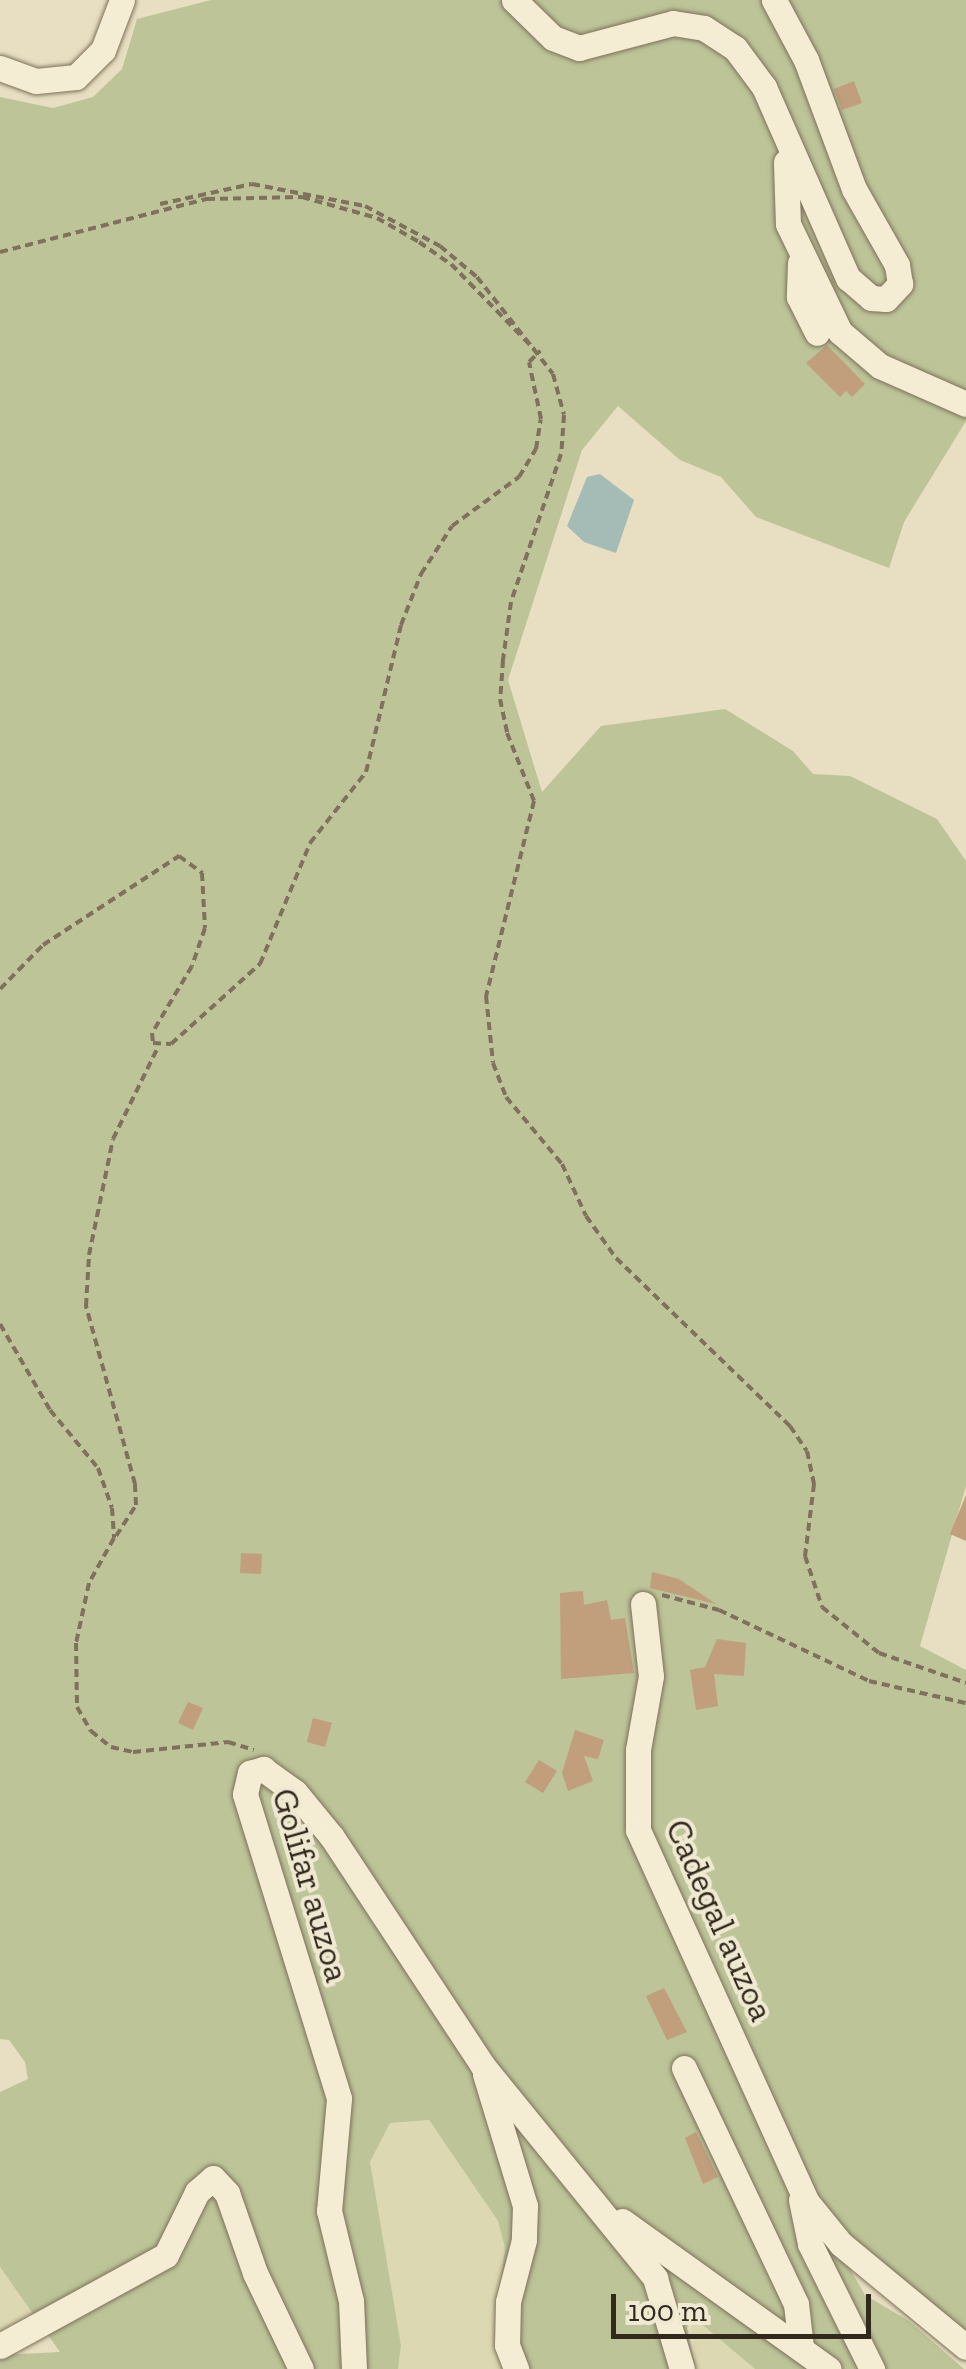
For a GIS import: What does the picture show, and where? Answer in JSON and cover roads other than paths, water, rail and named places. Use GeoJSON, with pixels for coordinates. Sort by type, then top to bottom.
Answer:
{"type":"FeatureCollection","features":[{"type":"Feature","properties":{"kind":"street"},"geometry":{"type":"LineString","coordinates":[[0,68],[36,81],[76,77],[103,50],[122,0]]}},
{"type":"Feature","properties":{"kind":"street"},"geometry":{"type":"LineString","coordinates":[[514,0],[552,38],[579,48],[659,24],[704,28],[745,58],[848,278],[872,298],[893,296],[900,284],[897,265],[854,189],[806,60],[774,0]]}},
{"type":"Feature","properties":{"kind":"street"},"geometry":{"type":"LineString","coordinates":[[782,130],[788,224],[840,332],[880,366],[966,404]]}},
{"type":"Feature","properties":{"kind":"street"},"geometry":{"type":"LineString","coordinates":[[802,255],[799,297],[817,332]]}},
{"type":"Feature","properties":{"kind":"street","name":"Cadegal auzoa"},"geometry":{"type":"LineString","coordinates":[[642,1604],[651,1676],[637,1764],[638,1830],[802,2192],[841,2244],[966,2347]]}},
{"type":"Feature","properties":{"kind":"street","name":"Golifar auzoa"},"geometry":{"type":"LineString","coordinates":[[354,2369],[351,2301],[329,2210],[340,2098],[245,1794],[250,1773],[262,1769],[295,1792],[332,1837],[483,2066],[582,2183]]}},
{"type":"Feature","properties":{"kind":"street"},"geometry":{"type":"LineString","coordinates":[[483,2066],[525,2206],[524,2240],[508,2302],[508,2345],[516,2369]]}},
{"type":"Feature","properties":{"kind":"street"},"geometry":{"type":"LineString","coordinates":[[684,2068],[796,2304],[801,2347]]}},
{"type":"Feature","properties":{"kind":"street"},"geometry":{"type":"LineString","coordinates":[[0,2346],[166,2255],[197,2192],[213,2178],[227,2193],[255,2273],[301,2369]]}},
{"type":"Feature","properties":{"kind":"street"},"geometry":{"type":"LineString","coordinates":[[582,2183],[625,2224],[829,2369]]}},
{"type":"Feature","properties":{"kind":"street"},"geometry":{"type":"LineString","coordinates":[[582,2183],[656,2278],[682,2369]]}},
{"type":"Feature","properties":{"kind":"street","name":"Cadegal auzoa"},"geometry":{"type":"LineString","coordinates":[[802,2192],[799,2213],[810,2244],[872,2369]]}},
{"type":"Feature","properties":{"kind":"water"},"geometry":{"type":"Polygon","coordinates":[[[600,474],[634,500],[616,553],[584,542],[567,526],[587,477],[600,474]]]}}]}
